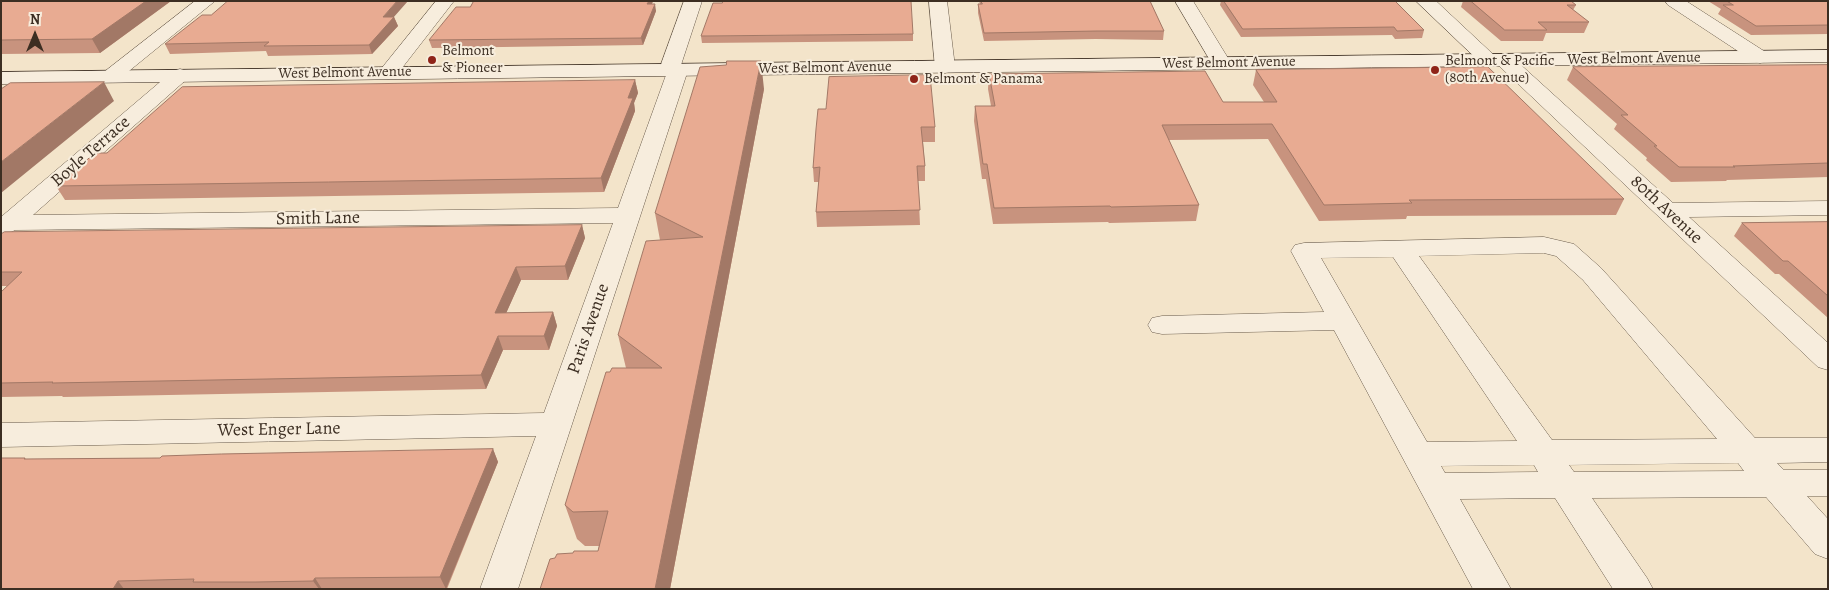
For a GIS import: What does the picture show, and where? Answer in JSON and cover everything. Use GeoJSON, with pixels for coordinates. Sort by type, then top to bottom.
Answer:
{"type":"FeatureCollection","features":[{"type":"Feature","properties":{"kind":"street"},"geometry":{"type":"LineString","coordinates":[[110,76],[206,1]]}},
{"type":"Feature","properties":{"kind":"street"},"geometry":{"type":"LineString","coordinates":[[388,73],[445,1]]}},
{"type":"Feature","properties":{"kind":"street","name":"Paris Avenue"},"geometry":{"type":"LineString","coordinates":[[499,589],[628,215],[674,70],[693,1]]}},
{"type":"Feature","properties":{"kind":"street"},"geometry":{"type":"LineString","coordinates":[[938,1],[945,66]]}},
{"type":"Feature","properties":{"kind":"street"},"geometry":{"type":"LineString","coordinates":[[1184,1],[1221,63]]}},
{"type":"Feature","properties":{"kind":"street","name":"80th Avenue"},"geometry":{"type":"LineString","coordinates":[[1425,1],[1497,60],[1666,210],[1828,360]]}},
{"type":"Feature","properties":{"kind":"street"},"geometry":{"type":"LineString","coordinates":[[1674,1],[1760,57]]}},
{"type":"Feature","properties":{"kind":"street","name":"West Belmont Avenue"},"geometry":{"type":"LineString","coordinates":[[1,78],[1828,56]]}},
{"type":"Feature","properties":{"kind":"street","name":"Boyle Terrace"},"geometry":{"type":"LineString","coordinates":[[5,226],[180,75]]}},
{"type":"Feature","properties":{"kind":"street"},"geometry":{"type":"LineString","coordinates":[[1666,210],[1828,208]]}},
{"type":"Feature","properties":{"kind":"street","name":"Smith Lane"},"geometry":{"type":"LineString","coordinates":[[5,226],[628,215]]}},
{"type":"Feature","properties":{"kind":"street"},"geometry":{"type":"LineString","coordinates":[[1492,589],[1304,251],[1544,245],[1564,250],[1592,274],[1828,544]]}},
{"type":"Feature","properties":{"kind":"street"},"geometry":{"type":"LineString","coordinates":[[1400,249],[1566,486],[1634,589]]}},
{"type":"Feature","properties":{"kind":"street"},"geometry":{"type":"LineString","coordinates":[[1162,325],[1343,321]]}},
{"type":"Feature","properties":{"kind":"street","name":"West Enger Lane"},"geometry":{"type":"LineString","coordinates":[[1,435],[556,424]]}},
{"type":"Feature","properties":{"kind":"street"},"geometry":{"type":"LineString","coordinates":[[1417,454],[1828,450]]}},
{"type":"Feature","properties":{"kind":"street"},"geometry":{"type":"LineString","coordinates":[[1436,486],[1828,483]]}},
{"type":"Feature","properties":{"kind":"building"},"geometry":{"type":"Polygon","coordinates":[[[1,1],[146,1],[92,39],[1,40],[1,1]]]}},
{"type":"Feature","properties":{"kind":"building"},"geometry":{"type":"Polygon","coordinates":[[[228,1],[397,1],[383,17],[394,17],[369,45],[264,46],[269,42],[165,44],[202,15],[211,15],[228,1]]]}},
{"type":"Feature","properties":{"kind":"building"},"geometry":{"type":"Polygon","coordinates":[[[474,1],[649,1],[647,4],[655,4],[641,38],[429,40],[456,7],[470,7],[474,1]]]}},
{"type":"Feature","properties":{"kind":"building"},"geometry":{"type":"Polygon","coordinates":[[[723,1],[911,1],[913,34],[701,36],[713,3],[722,3],[723,1]]]}},
{"type":"Feature","properties":{"kind":"building"},"geometry":{"type":"Polygon","coordinates":[[[981,1],[1150,1],[1164,31],[984,33],[978,4],[982,4],[981,1]]]}},
{"type":"Feature","properties":{"kind":"building"},"geometry":{"type":"Polygon","coordinates":[[[1224,1],[1395,1],[1424,30],[1397,31],[1394,27],[1243,29],[1224,1]]]}},
{"type":"Feature","properties":{"kind":"building"},"geometry":{"type":"Polygon","coordinates":[[[1471,1],[1571,1],[1576,5],[1567,5],[1589,22],[1538,22],[1547,30],[1505,30],[1471,1]]]}},
{"type":"Feature","properties":{"kind":"building"},"geometry":{"type":"Polygon","coordinates":[[[1727,1],[1828,1],[1828,25],[1756,26],[1723,5],[1733,5],[1727,1]]]}},
{"type":"Feature","properties":{"kind":"building"},"geometry":{"type":"Polygon","coordinates":[[[727,61],[761,61],[655,589],[540,589],[550,559],[555,558],[557,554],[573,553],[574,551],[598,551],[608,511],[573,512],[565,505],[606,372],[610,372],[612,368],[662,368],[618,335],[646,241],[703,237],[655,213],[700,67],[726,65],[727,61]]]}},
{"type":"Feature","properties":{"kind":"building"},"geometry":{"type":"Polygon","coordinates":[[[1828,65],[1828,163],[1733,166],[1735,167],[1679,167],[1621,115],[1628,115],[1573,67],[1828,65]]]}},
{"type":"Feature","properties":{"kind":"building"},"geometry":{"type":"Polygon","coordinates":[[[1488,67],[1624,199],[1409,200],[1412,203],[1324,205],[1272,124],[1162,125],[1199,205],[994,208],[987,164],[983,164],[975,106],[995,106],[989,74],[1205,71],[1223,102],[1277,102],[1256,70],[1488,67]]]}},
{"type":"Feature","properties":{"kind":"building"},"geometry":{"type":"Polygon","coordinates":[[[930,75],[935,127],[921,127],[925,166],[917,166],[920,210],[816,212],[820,167],[813,168],[816,129],[818,109],[826,109],[829,77],[930,75]]]}},
{"type":"Feature","properties":{"kind":"building"},"geometry":{"type":"Polygon","coordinates":[[[635,80],[628,98],[633,98],[601,178],[56,186],[95,153],[107,153],[182,87],[635,80]]]}},
{"type":"Feature","properties":{"kind":"building"},"geometry":{"type":"Polygon","coordinates":[[[104,82],[1,162],[1,89],[10,83],[104,82]]]}},
{"type":"Feature","properties":{"kind":"building"},"geometry":{"type":"Polygon","coordinates":[[[1828,222],[1828,296],[1788,261],[1783,261],[1742,223],[1828,222]]]}},
{"type":"Feature","properties":{"kind":"building"},"geometry":{"type":"Polygon","coordinates":[[[582,225],[565,266],[516,267],[495,313],[553,312],[544,336],[498,336],[481,375],[1,383],[1,292],[22,272],[1,272],[1,234],[4,232],[582,225]]]}},
{"type":"Feature","properties":{"kind":"building"},"geometry":{"type":"Polygon","coordinates":[[[493,449],[440,577],[315,578],[313,581],[256,582],[193,582],[194,579],[118,581],[113,589],[1,589],[1,458],[160,458],[162,456],[221,454],[493,449]]]}},
{"type":"Feature","properties":{"kind":"place","name":"Belmont & Pioneer"},"geometry":{"type":"Point","coordinates":[432,60]}},
{"type":"Feature","properties":{"kind":"place","name":"Belmont & Pacific (80th Avenue)"},"geometry":{"type":"Point","coordinates":[1435,70]}},
{"type":"Feature","properties":{"kind":"place","name":"Belmont & Panama"},"geometry":{"type":"Point","coordinates":[914,79]}}]}
